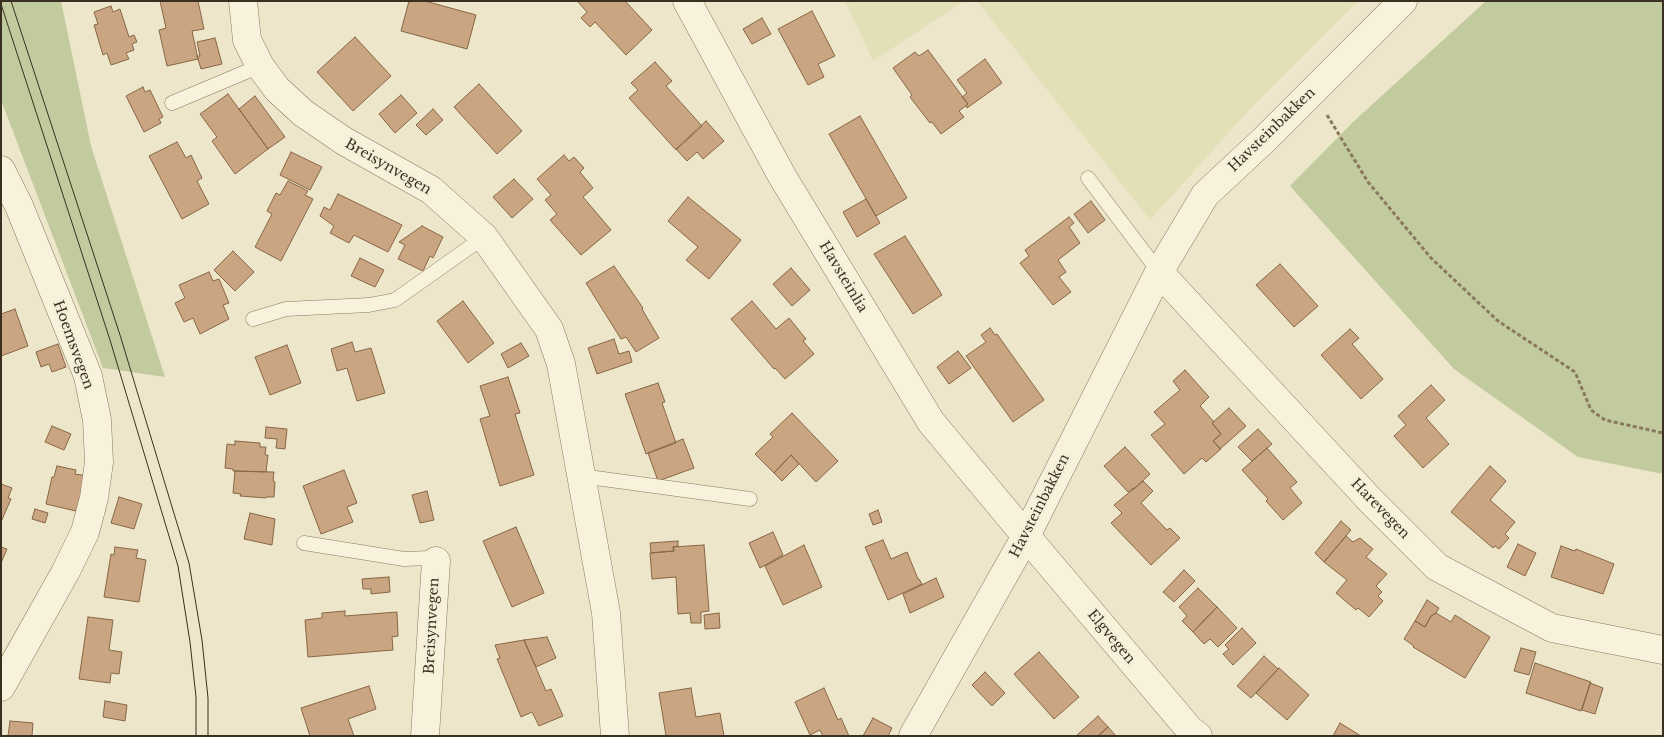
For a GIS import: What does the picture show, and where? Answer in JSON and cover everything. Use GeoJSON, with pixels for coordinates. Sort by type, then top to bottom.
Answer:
{"type":"FeatureCollection","features":[{"type":"Feature","properties":{"kind":"street","name":"Breisynvegen"},"geometry":{"type":"LineString","coordinates":[[243,1],[247,40],[260,66],[277,89],[303,113],[344,141],[431,190],[484,237],[549,329],[561,364],[606,613],[615,736]]}},
{"type":"Feature","properties":{"kind":"street","name":"Havsteinlia"},"geometry":{"type":"LineString","coordinates":[[686,1],[782,176],[931,422],[1026,536]]}},
{"type":"Feature","properties":{"kind":"street","name":"Havsteinbakken"},"geometry":{"type":"LineString","coordinates":[[913,736],[1026,536],[1159,272],[1205,195],[1266,138],[1403,1]]}},
{"type":"Feature","properties":{"kind":"street","name":"Hoemsvegen"},"geometry":{"type":"LineString","coordinates":[[1,170],[19,206],[88,376],[98,427],[99,462],[94,498],[85,532],[66,571],[1,687]]}},
{"type":"Feature","properties":{"kind":"street","name":"Harevegen"},"geometry":{"type":"LineString","coordinates":[[1159,272],[1371,501],[1437,567],[1552,628],[1663,650]]}},
{"type":"Feature","properties":{"kind":"street","name":"Elgvegen"},"geometry":{"type":"LineString","coordinates":[[1026,536],[1190,730],[1198,736]]}},
{"type":"Feature","properties":{"kind":"street","name":"Breisynvegen"},"geometry":{"type":"LineString","coordinates":[[425,736],[436,562]]}},
{"type":"Feature","properties":{"kind":"lane"},"geometry":{"type":"LineString","coordinates":[[172,103],[260,66]]}},
{"type":"Feature","properties":{"kind":"lane"},"geometry":{"type":"LineString","coordinates":[[1088,178],[1159,272]]}},
{"type":"Feature","properties":{"kind":"lane"},"geometry":{"type":"LineString","coordinates":[[253,319],[286,309],[369,305],[395,300],[484,237]]}},
{"type":"Feature","properties":{"kind":"lane"},"geometry":{"type":"LineString","coordinates":[[581,476],[750,500]]}},
{"type":"Feature","properties":{"kind":"lane","name":"Breisynvegen"},"geometry":{"type":"LineString","coordinates":[[304,543],[404,559],[430,558],[436,562]]}},
{"type":"Feature","properties":{"kind":"path"},"geometry":{"type":"LineString","coordinates":[[1312,92],[1368,182],[1431,258],[1498,321],[1575,372],[1591,410],[1605,420],[1663,433]]}},
{"type":"Feature","properties":{"kind":"shaded area"},"geometry":{"type":"Polygon","coordinates":[[[845,1],[964,1],[873,61],[845,1]]]}},
{"type":"Feature","properties":{"kind":"shaded area"},"geometry":{"type":"Polygon","coordinates":[[[977,1],[1358,1],[1250,109],[1150,220],[977,1]]]}},
{"type":"Feature","properties":{"kind":"green space"},"geometry":{"type":"Polygon","coordinates":[[[1,1],[61,1],[91,146],[165,377],[103,368],[1,100],[1,1]]]}},
{"type":"Feature","properties":{"kind":"green space"},"geometry":{"type":"Polygon","coordinates":[[[1486,1],[1663,1],[1663,474],[1578,457],[1454,369],[1290,186],[1353,122],[1486,1]]]}},
{"type":"Feature","properties":{"kind":"building"},"geometry":{"type":"Polygon","coordinates":[[[160,1],[198,1],[204,29],[192,31],[198,59],[167,66],[159,30],[166,28],[160,1]]]}},
{"type":"Feature","properties":{"kind":"building"},"geometry":{"type":"Polygon","coordinates":[[[409,1],[425,1],[476,15],[467,49],[401,31],[409,1]]]}},
{"type":"Feature","properties":{"kind":"building"},"geometry":{"type":"Polygon","coordinates":[[[577,1],[625,1],[652,30],[626,55],[595,22],[590,27],[581,18],[587,12],[577,1]]]}},
{"type":"Feature","properties":{"kind":"building"},"geometry":{"type":"Polygon","coordinates":[[[111,6],[113,12],[120,9],[129,37],[134,35],[137,42],[132,44],[134,50],[126,53],[129,59],[111,65],[107,53],[103,55],[94,25],[98,24],[94,12],[111,6]]]}},
{"type":"Feature","properties":{"kind":"building"},"geometry":{"type":"Polygon","coordinates":[[[812,11],[835,56],[818,64],[824,77],[808,85],[778,29],[812,11]]]}},
{"type":"Feature","properties":{"kind":"building"},"geometry":{"type":"Polygon","coordinates":[[[762,18],[771,34],[752,44],[743,29],[762,18]]]}},
{"type":"Feature","properties":{"kind":"building"},"geometry":{"type":"Polygon","coordinates":[[[355,37],[391,76],[353,111],[317,72],[355,37]]]}},
{"type":"Feature","properties":{"kind":"building"},"geometry":{"type":"Polygon","coordinates":[[[215,38],[222,64],[201,69],[197,56],[200,56],[197,42],[215,38]]]}},
{"type":"Feature","properties":{"kind":"building"},"geometry":{"type":"Polygon","coordinates":[[[928,50],[968,104],[959,111],[964,117],[941,134],[910,97],[912,95],[893,68],[915,52],[919,56],[928,50]]]}},
{"type":"Feature","properties":{"kind":"building"},"geometry":{"type":"Polygon","coordinates":[[[985,59],[1002,83],[967,108],[968,104],[962,97],[967,93],[957,80],[985,59]]]}},
{"type":"Feature","properties":{"kind":"building"},"geometry":{"type":"Polygon","coordinates":[[[655,62],[672,81],[666,86],[702,126],[676,150],[629,98],[638,90],[631,83],[655,62]]]}},
{"type":"Feature","properties":{"kind":"building"},"geometry":{"type":"Polygon","coordinates":[[[479,84],[522,131],[497,154],[454,107],[479,84]]]}},
{"type":"Feature","properties":{"kind":"building"},"geometry":{"type":"Polygon","coordinates":[[[143,87],[145,92],[150,90],[163,117],[159,119],[161,123],[144,132],[126,96],[143,87]]]}},
{"type":"Feature","properties":{"kind":"building"},"geometry":{"type":"Polygon","coordinates":[[[228,94],[268,149],[235,174],[212,141],[217,137],[200,114],[228,94]]]}},
{"type":"Feature","properties":{"kind":"building"},"geometry":{"type":"Polygon","coordinates":[[[401,95],[417,113],[395,133],[379,114],[401,95]]]}},
{"type":"Feature","properties":{"kind":"building"},"geometry":{"type":"Polygon","coordinates":[[[255,96],[285,137],[268,149],[239,109],[255,96]]]}},
{"type":"Feature","properties":{"kind":"building"},"geometry":{"type":"Polygon","coordinates":[[[433,109],[443,120],[426,135],[416,125],[433,109]]]}},
{"type":"Feature","properties":{"kind":"building"},"geometry":{"type":"Polygon","coordinates":[[[860,116],[907,198],[876,216],[829,134],[860,116]]]}},
{"type":"Feature","properties":{"kind":"building"},"geometry":{"type":"Polygon","coordinates":[[[706,121],[724,141],[703,159],[697,152],[687,161],[676,149],[706,121]]]}},
{"type":"Feature","properties":{"kind":"building"},"geometry":{"type":"Polygon","coordinates":[[[177,142],[186,158],[191,155],[202,178],[197,181],[209,204],[182,219],[149,156],[177,142]]]}},
{"type":"Feature","properties":{"kind":"building"},"geometry":{"type":"Polygon","coordinates":[[[291,152],[322,167],[310,190],[280,175],[291,152]]]}},
{"type":"Feature","properties":{"kind":"building"},"geometry":{"type":"Polygon","coordinates":[[[564,155],[569,161],[574,157],[584,168],[580,172],[593,188],[583,197],[611,230],[581,255],[550,220],[557,214],[545,200],[551,195],[537,179],[564,155]]]}},
{"type":"Feature","properties":{"kind":"building"},"geometry":{"type":"Polygon","coordinates":[[[514,179],[533,199],[512,218],[493,197],[514,179]]]}},
{"type":"Feature","properties":{"kind":"building"},"geometry":{"type":"Polygon","coordinates":[[[288,181],[308,191],[305,195],[313,199],[281,261],[255,247],[272,214],[267,211],[276,193],[280,195],[288,181]]]}},
{"type":"Feature","properties":{"kind":"building"},"geometry":{"type":"Polygon","coordinates":[[[338,194],[402,225],[388,252],[354,235],[349,243],[330,233],[334,226],[320,216],[324,207],[330,210],[338,194]]]}},
{"type":"Feature","properties":{"kind":"building"},"geometry":{"type":"Polygon","coordinates":[[[688,197],[741,240],[709,279],[686,260],[698,247],[668,221],[688,197]]]}},
{"type":"Feature","properties":{"kind":"building"},"geometry":{"type":"Polygon","coordinates":[[[866,199],[880,223],[857,237],[843,212],[866,199]]]}},
{"type":"Feature","properties":{"kind":"building"},"geometry":{"type":"Polygon","coordinates":[[[1091,201],[1105,220],[1088,233],[1074,214],[1091,201]]]}},
{"type":"Feature","properties":{"kind":"building"},"geometry":{"type":"Polygon","coordinates":[[[1069,217],[1074,223],[1069,227],[1080,243],[1058,260],[1066,272],[1059,277],[1071,292],[1053,305],[1020,263],[1029,256],[1025,250],[1069,217]]]}},
{"type":"Feature","properties":{"kind":"building"},"geometry":{"type":"Polygon","coordinates":[[[422,226],[443,237],[433,258],[430,256],[423,271],[398,259],[405,245],[399,242],[422,226]]]}},
{"type":"Feature","properties":{"kind":"building"},"geometry":{"type":"Polygon","coordinates":[[[905,236],[942,295],[913,314],[874,254],[905,236]]]}},
{"type":"Feature","properties":{"kind":"building"},"geometry":{"type":"Polygon","coordinates":[[[233,251],[254,272],[235,291],[214,270],[233,251]]]}},
{"type":"Feature","properties":{"kind":"building"},"geometry":{"type":"Polygon","coordinates":[[[360,258],[384,270],[375,287],[351,276],[360,258]]]}},
{"type":"Feature","properties":{"kind":"building"},"geometry":{"type":"Polygon","coordinates":[[[1280,264],[1318,306],[1294,327],[1256,285],[1280,264]]]}},
{"type":"Feature","properties":{"kind":"building"},"geometry":{"type":"Polygon","coordinates":[[[614,266],[643,308],[659,338],[636,352],[626,337],[621,339],[586,283],[614,266]]]}},
{"type":"Feature","properties":{"kind":"building"},"geometry":{"type":"Polygon","coordinates":[[[791,268],[810,290],[792,306],[773,284],[791,268]]]}},
{"type":"Feature","properties":{"kind":"building"},"geometry":{"type":"Polygon","coordinates":[[[209,272],[213,281],[219,279],[229,303],[223,305],[229,319],[200,334],[193,318],[184,322],[175,303],[185,298],[179,285],[209,272]]]}},
{"type":"Feature","properties":{"kind":"building"},"geometry":{"type":"Polygon","coordinates":[[[463,301],[494,343],[468,363],[437,321],[463,301]]]}},
{"type":"Feature","properties":{"kind":"building"},"geometry":{"type":"Polygon","coordinates":[[[752,301],[776,329],[789,318],[806,339],[803,341],[814,354],[785,379],[731,319],[752,301]]]}},
{"type":"Feature","properties":{"kind":"building"},"geometry":{"type":"Polygon","coordinates":[[[15,309],[28,346],[1,356],[1,314],[15,309]]]}},
{"type":"Feature","properties":{"kind":"building"},"geometry":{"type":"Polygon","coordinates":[[[990,328],[995,335],[997,334],[1044,400],[1013,422],[966,356],[986,342],[981,335],[990,328]]]}},
{"type":"Feature","properties":{"kind":"building"},"geometry":{"type":"Polygon","coordinates":[[[1350,329],[1359,338],[1352,344],[1383,379],[1361,399],[1321,355],[1350,329]]]}},
{"type":"Feature","properties":{"kind":"building"},"geometry":{"type":"Polygon","coordinates":[[[614,339],[619,354],[629,351],[632,362],[597,374],[588,348],[614,339]]]}},
{"type":"Feature","properties":{"kind":"building"},"geometry":{"type":"Polygon","coordinates":[[[352,342],[355,352],[371,348],[385,393],[357,401],[347,368],[337,371],[331,349],[352,342]]]}},
{"type":"Feature","properties":{"kind":"building"},"geometry":{"type":"Polygon","coordinates":[[[521,343],[529,356],[508,368],[501,354],[521,343]]]}},
{"type":"Feature","properties":{"kind":"building"},"geometry":{"type":"Polygon","coordinates":[[[58,344],[66,367],[52,372],[49,364],[41,367],[36,352],[58,344]]]}},
{"type":"Feature","properties":{"kind":"building"},"geometry":{"type":"Polygon","coordinates":[[[287,345],[301,383],[270,395],[255,357],[287,345]]]}},
{"type":"Feature","properties":{"kind":"building"},"geometry":{"type":"Polygon","coordinates":[[[958,351],[971,368],[949,384],[937,367],[958,351]]]}},
{"type":"Feature","properties":{"kind":"building"},"geometry":{"type":"Polygon","coordinates":[[[1185,370],[1209,397],[1200,406],[1214,422],[1212,423],[1221,434],[1213,441],[1221,449],[1206,462],[1202,458],[1184,474],[1151,435],[1165,424],[1154,412],[1180,390],[1173,381],[1185,370]]]}},
{"type":"Feature","properties":{"kind":"building"},"geometry":{"type":"Polygon","coordinates":[[[508,377],[520,413],[515,414],[534,475],[500,486],[480,419],[490,416],[480,386],[508,377]]]}},
{"type":"Feature","properties":{"kind":"building"},"geometry":{"type":"Polygon","coordinates":[[[658,383],[665,402],[662,403],[676,443],[646,454],[625,394],[658,383]]]}},
{"type":"Feature","properties":{"kind":"building"},"geometry":{"type":"Polygon","coordinates":[[[1431,385],[1445,400],[1426,418],[1449,444],[1423,468],[1394,436],[1406,425],[1398,416],[1431,385]]]}},
{"type":"Feature","properties":{"kind":"building"},"geometry":{"type":"Polygon","coordinates":[[[1229,408],[1246,426],[1220,449],[1213,441],[1221,434],[1212,423],[1229,408]]]}},
{"type":"Feature","properties":{"kind":"building"},"geometry":{"type":"Polygon","coordinates":[[[792,413],[838,461],[816,482],[791,455],[774,473],[755,454],[773,437],[770,434],[792,413]]]}},
{"type":"Feature","properties":{"kind":"building"},"geometry":{"type":"Polygon","coordinates":[[[52,426],[71,434],[64,450],[45,442],[52,426]]]}},
{"type":"Feature","properties":{"kind":"building"},"geometry":{"type":"Polygon","coordinates":[[[266,427],[287,429],[285,449],[276,448],[277,439],[265,438],[266,427]]]}},
{"type":"Feature","properties":{"kind":"building"},"geometry":{"type":"Polygon","coordinates":[[[1258,429],[1272,444],[1252,461],[1238,447],[1258,429]]]}},
{"type":"Feature","properties":{"kind":"building"},"geometry":{"type":"Polygon","coordinates":[[[683,439],[694,468],[658,481],[648,453],[683,439]]]}},
{"type":"Feature","properties":{"kind":"building"},"geometry":{"type":"Polygon","coordinates":[[[235,441],[260,443],[260,447],[266,447],[265,455],[268,455],[266,472],[233,471],[233,469],[225,468],[227,444],[235,445],[235,441]]]}},
{"type":"Feature","properties":{"kind":"building"},"geometry":{"type":"Polygon","coordinates":[[[1125,447],[1150,474],[1128,492],[1104,466],[1125,447]]]}},
{"type":"Feature","properties":{"kind":"building"},"geometry":{"type":"Polygon","coordinates":[[[1267,448],[1297,482],[1290,488],[1302,503],[1283,520],[1266,501],[1268,499],[1242,470],[1267,448]]]}},
{"type":"Feature","properties":{"kind":"building"},"geometry":{"type":"Polygon","coordinates":[[[791,455],[799,464],[782,481],[774,473],[791,455]]]}},
{"type":"Feature","properties":{"kind":"building"},"geometry":{"type":"Polygon","coordinates":[[[57,466],[76,470],[75,474],[88,476],[80,512],[46,504],[52,477],[54,477],[57,466]]]}},
{"type":"Feature","properties":{"kind":"building"},"geometry":{"type":"Polygon","coordinates":[[[1490,466],[1506,481],[1490,500],[1515,522],[1505,534],[1509,538],[1499,549],[1495,546],[1493,548],[1451,512],[1490,466]]]}},
{"type":"Feature","properties":{"kind":"building"},"geometry":{"type":"Polygon","coordinates":[[[344,470],[357,503],[347,507],[353,522],[321,534],[303,486],[344,470]]]}},
{"type":"Feature","properties":{"kind":"building"},"geometry":{"type":"Polygon","coordinates":[[[235,471],[274,472],[274,497],[240,496],[241,494],[233,493],[235,471]]]}},
{"type":"Feature","properties":{"kind":"building"},"geometry":{"type":"Polygon","coordinates":[[[1143,481],[1153,491],[1141,503],[1167,530],[1170,528],[1180,538],[1151,565],[1111,523],[1122,513],[1114,505],[1143,481]]]}},
{"type":"Feature","properties":{"kind":"building"},"geometry":{"type":"Polygon","coordinates":[[[1,484],[12,488],[8,498],[11,499],[1,522],[1,484]]]}},
{"type":"Feature","properties":{"kind":"building"},"geometry":{"type":"Polygon","coordinates":[[[427,491],[434,520],[420,523],[412,495],[427,491]]]}},
{"type":"Feature","properties":{"kind":"building"},"geometry":{"type":"Polygon","coordinates":[[[119,497],[142,504],[134,529],[111,523],[119,497]]]}},
{"type":"Feature","properties":{"kind":"building"},"geometry":{"type":"Polygon","coordinates":[[[35,509],[48,513],[45,523],[32,519],[35,509]]]}},
{"type":"Feature","properties":{"kind":"building"},"geometry":{"type":"Polygon","coordinates":[[[878,510],[882,522],[873,525],[869,514],[878,510]]]}},
{"type":"Feature","properties":{"kind":"building"},"geometry":{"type":"Polygon","coordinates":[[[250,513],[275,519],[272,545],[244,539],[250,513]]]}},
{"type":"Feature","properties":{"kind":"building"},"geometry":{"type":"Polygon","coordinates":[[[1341,521],[1351,530],[1324,562],[1315,553],[1341,521]]]}},
{"type":"Feature","properties":{"kind":"building"},"geometry":{"type":"Polygon","coordinates":[[[516,527],[544,593],[512,607],[483,541],[516,527]]]}},
{"type":"Feature","properties":{"kind":"building"},"geometry":{"type":"Polygon","coordinates":[[[773,532],[783,555],[760,568],[749,543],[773,532]]]}},
{"type":"Feature","properties":{"kind":"building"},"geometry":{"type":"Polygon","coordinates":[[[1346,536],[1353,542],[1360,538],[1373,549],[1366,557],[1387,574],[1376,586],[1382,592],[1378,596],[1383,601],[1369,617],[1358,608],[1356,610],[1336,593],[1347,580],[1324,562],[1346,536]]]}},
{"type":"Feature","properties":{"kind":"building"},"geometry":{"type":"Polygon","coordinates":[[[883,540],[891,559],[907,552],[922,584],[888,600],[865,547],[883,540]]]}},
{"type":"Feature","properties":{"kind":"building"},"geometry":{"type":"Polygon","coordinates":[[[678,541],[678,546],[673,547],[674,551],[651,553],[650,543],[678,541]]]}},
{"type":"Feature","properties":{"kind":"building"},"geometry":{"type":"Polygon","coordinates":[[[1518,544],[1536,553],[1525,576],[1507,567],[1518,544]]]}},
{"type":"Feature","properties":{"kind":"building"},"geometry":{"type":"Polygon","coordinates":[[[704,545],[709,611],[701,612],[701,623],[691,623],[690,613],[678,614],[676,577],[652,579],[650,553],[674,551],[673,547],[704,545]]]}},
{"type":"Feature","properties":{"kind":"building"},"geometry":{"type":"Polygon","coordinates":[[[804,545],[822,587],[783,605],[765,566],[804,545]]]}},
{"type":"Feature","properties":{"kind":"building"},"geometry":{"type":"Polygon","coordinates":[[[1561,546],[1575,551],[1576,549],[1614,564],[1603,594],[1551,577],[1561,546]]]}},
{"type":"Feature","properties":{"kind":"building"},"geometry":{"type":"Polygon","coordinates":[[[1,547],[7,549],[1,563],[1,547]]]}},
{"type":"Feature","properties":{"kind":"building"},"geometry":{"type":"Polygon","coordinates":[[[115,547],[138,550],[136,558],[146,560],[139,602],[104,597],[111,554],[114,555],[115,547]]]}},
{"type":"Feature","properties":{"kind":"building"},"geometry":{"type":"Polygon","coordinates":[[[1184,570],[1195,581],[1174,602],[1163,592],[1184,570]]]}},
{"type":"Feature","properties":{"kind":"building"},"geometry":{"type":"Polygon","coordinates":[[[389,577],[390,592],[371,594],[371,589],[363,589],[362,579],[389,577]]]}},
{"type":"Feature","properties":{"kind":"building"},"geometry":{"type":"Polygon","coordinates":[[[936,578],[944,597],[910,613],[903,594],[936,578]]]}},
{"type":"Feature","properties":{"kind":"building"},"geometry":{"type":"Polygon","coordinates":[[[1198,588],[1217,607],[1193,632],[1182,621],[1187,616],[1179,607],[1198,588]]]}},
{"type":"Feature","properties":{"kind":"building"},"geometry":{"type":"Polygon","coordinates":[[[1427,600],[1439,608],[1431,616],[1425,627],[1415,621],[1427,600]]]}},
{"type":"Feature","properties":{"kind":"building"},"geometry":{"type":"Polygon","coordinates":[[[1217,607],[1237,628],[1218,647],[1210,639],[1204,644],[1193,632],[1217,607]]]}},
{"type":"Feature","properties":{"kind":"building"},"geometry":{"type":"Polygon","coordinates":[[[345,611],[345,616],[397,612],[398,636],[392,637],[393,650],[308,657],[305,620],[322,618],[322,613],[345,611]]]}},
{"type":"Feature","properties":{"kind":"building"},"geometry":{"type":"Polygon","coordinates":[[[719,613],[720,628],[705,629],[704,615],[719,613]]]}},
{"type":"Feature","properties":{"kind":"building"},"geometry":{"type":"Polygon","coordinates":[[[1436,613],[1451,622],[1455,615],[1490,637],[1465,678],[1413,647],[1404,639],[1415,621],[1425,627],[1431,616],[1436,613]]]}},
{"type":"Feature","properties":{"kind":"building"},"geometry":{"type":"Polygon","coordinates":[[[88,617],[113,620],[109,650],[122,652],[119,674],[111,673],[110,683],[79,679],[88,617]]]}},
{"type":"Feature","properties":{"kind":"building"},"geometry":{"type":"Polygon","coordinates":[[[1242,628],[1256,643],[1233,665],[1223,654],[1229,649],[1225,645],[1242,628]]]}},
{"type":"Feature","properties":{"kind":"building"},"geometry":{"type":"Polygon","coordinates":[[[547,637],[556,658],[536,667],[524,640],[547,637]]]}},
{"type":"Feature","properties":{"kind":"building"},"geometry":{"type":"Polygon","coordinates":[[[524,640],[546,691],[551,689],[563,716],[539,726],[532,712],[521,717],[497,659],[500,658],[495,645],[524,640]]]}},
{"type":"Feature","properties":{"kind":"building"},"geometry":{"type":"Polygon","coordinates":[[[1521,648],[1536,652],[1529,675],[1514,671],[1521,648]]]}},
{"type":"Feature","properties":{"kind":"building"},"geometry":{"type":"Polygon","coordinates":[[[1039,652],[1079,697],[1054,719],[1014,674],[1039,652]]]}},
{"type":"Feature","properties":{"kind":"building"},"geometry":{"type":"Polygon","coordinates":[[[1264,656],[1278,669],[1251,698],[1237,686],[1264,656]]]}},
{"type":"Feature","properties":{"kind":"building"},"geometry":{"type":"Polygon","coordinates":[[[1535,663],[1591,682],[1581,711],[1526,693],[1535,663]]]}},
{"type":"Feature","properties":{"kind":"building"},"geometry":{"type":"Polygon","coordinates":[[[1279,668],[1309,695],[1287,720],[1256,693],[1279,668]]]}},
{"type":"Feature","properties":{"kind":"building"},"geometry":{"type":"Polygon","coordinates":[[[985,672],[1005,693],[992,706],[972,685],[985,672]]]}},
{"type":"Feature","properties":{"kind":"building"},"geometry":{"type":"Polygon","coordinates":[[[1590,683],[1603,688],[1595,714],[1582,710],[1590,683]]]}},
{"type":"Feature","properties":{"kind":"building"},"geometry":{"type":"Polygon","coordinates":[[[369,686],[376,709],[348,719],[354,736],[310,736],[301,708],[369,686]]]}},
{"type":"Feature","properties":{"kind":"building"},"geometry":{"type":"Polygon","coordinates":[[[691,688],[696,717],[720,713],[724,736],[666,736],[659,693],[691,688]]]}},
{"type":"Feature","properties":{"kind":"building"},"geometry":{"type":"Polygon","coordinates":[[[824,688],[838,720],[841,718],[849,736],[823,736],[820,730],[810,735],[795,702],[824,688]]]}},
{"type":"Feature","properties":{"kind":"building"},"geometry":{"type":"Polygon","coordinates":[[[105,701],[127,705],[125,721],[103,717],[105,701]]]}},
{"type":"Feature","properties":{"kind":"building"},"geometry":{"type":"Polygon","coordinates":[[[1098,716],[1108,727],[1098,736],[1076,736],[1098,716]]]}},
{"type":"Feature","properties":{"kind":"building"},"geometry":{"type":"Polygon","coordinates":[[[873,718],[892,728],[888,736],[863,736],[873,718]]]}},
{"type":"Feature","properties":{"kind":"building"},"geometry":{"type":"Polygon","coordinates":[[[10,721],[33,723],[32,736],[8,736],[10,721]]]}},
{"type":"Feature","properties":{"kind":"building"},"geometry":{"type":"Polygon","coordinates":[[[1340,723],[1361,736],[1333,736],[1340,723]]]}},
{"type":"Feature","properties":{"kind":"building"},"geometry":{"type":"Polygon","coordinates":[[[1108,727],[1116,736],[1098,736],[1108,727]]]}},
{"type":"Feature","properties":{"kind":"tram line"},"geometry":{"type":"LineString","coordinates":[[11,1],[120,335],[189,563],[202,640],[208,698],[208,736]]}},
{"type":"Feature","properties":{"kind":"tram line"},"geometry":{"type":"LineString","coordinates":[[1,4],[110,340],[178,566],[190,642],[196,697],[196,736]]}}]}
